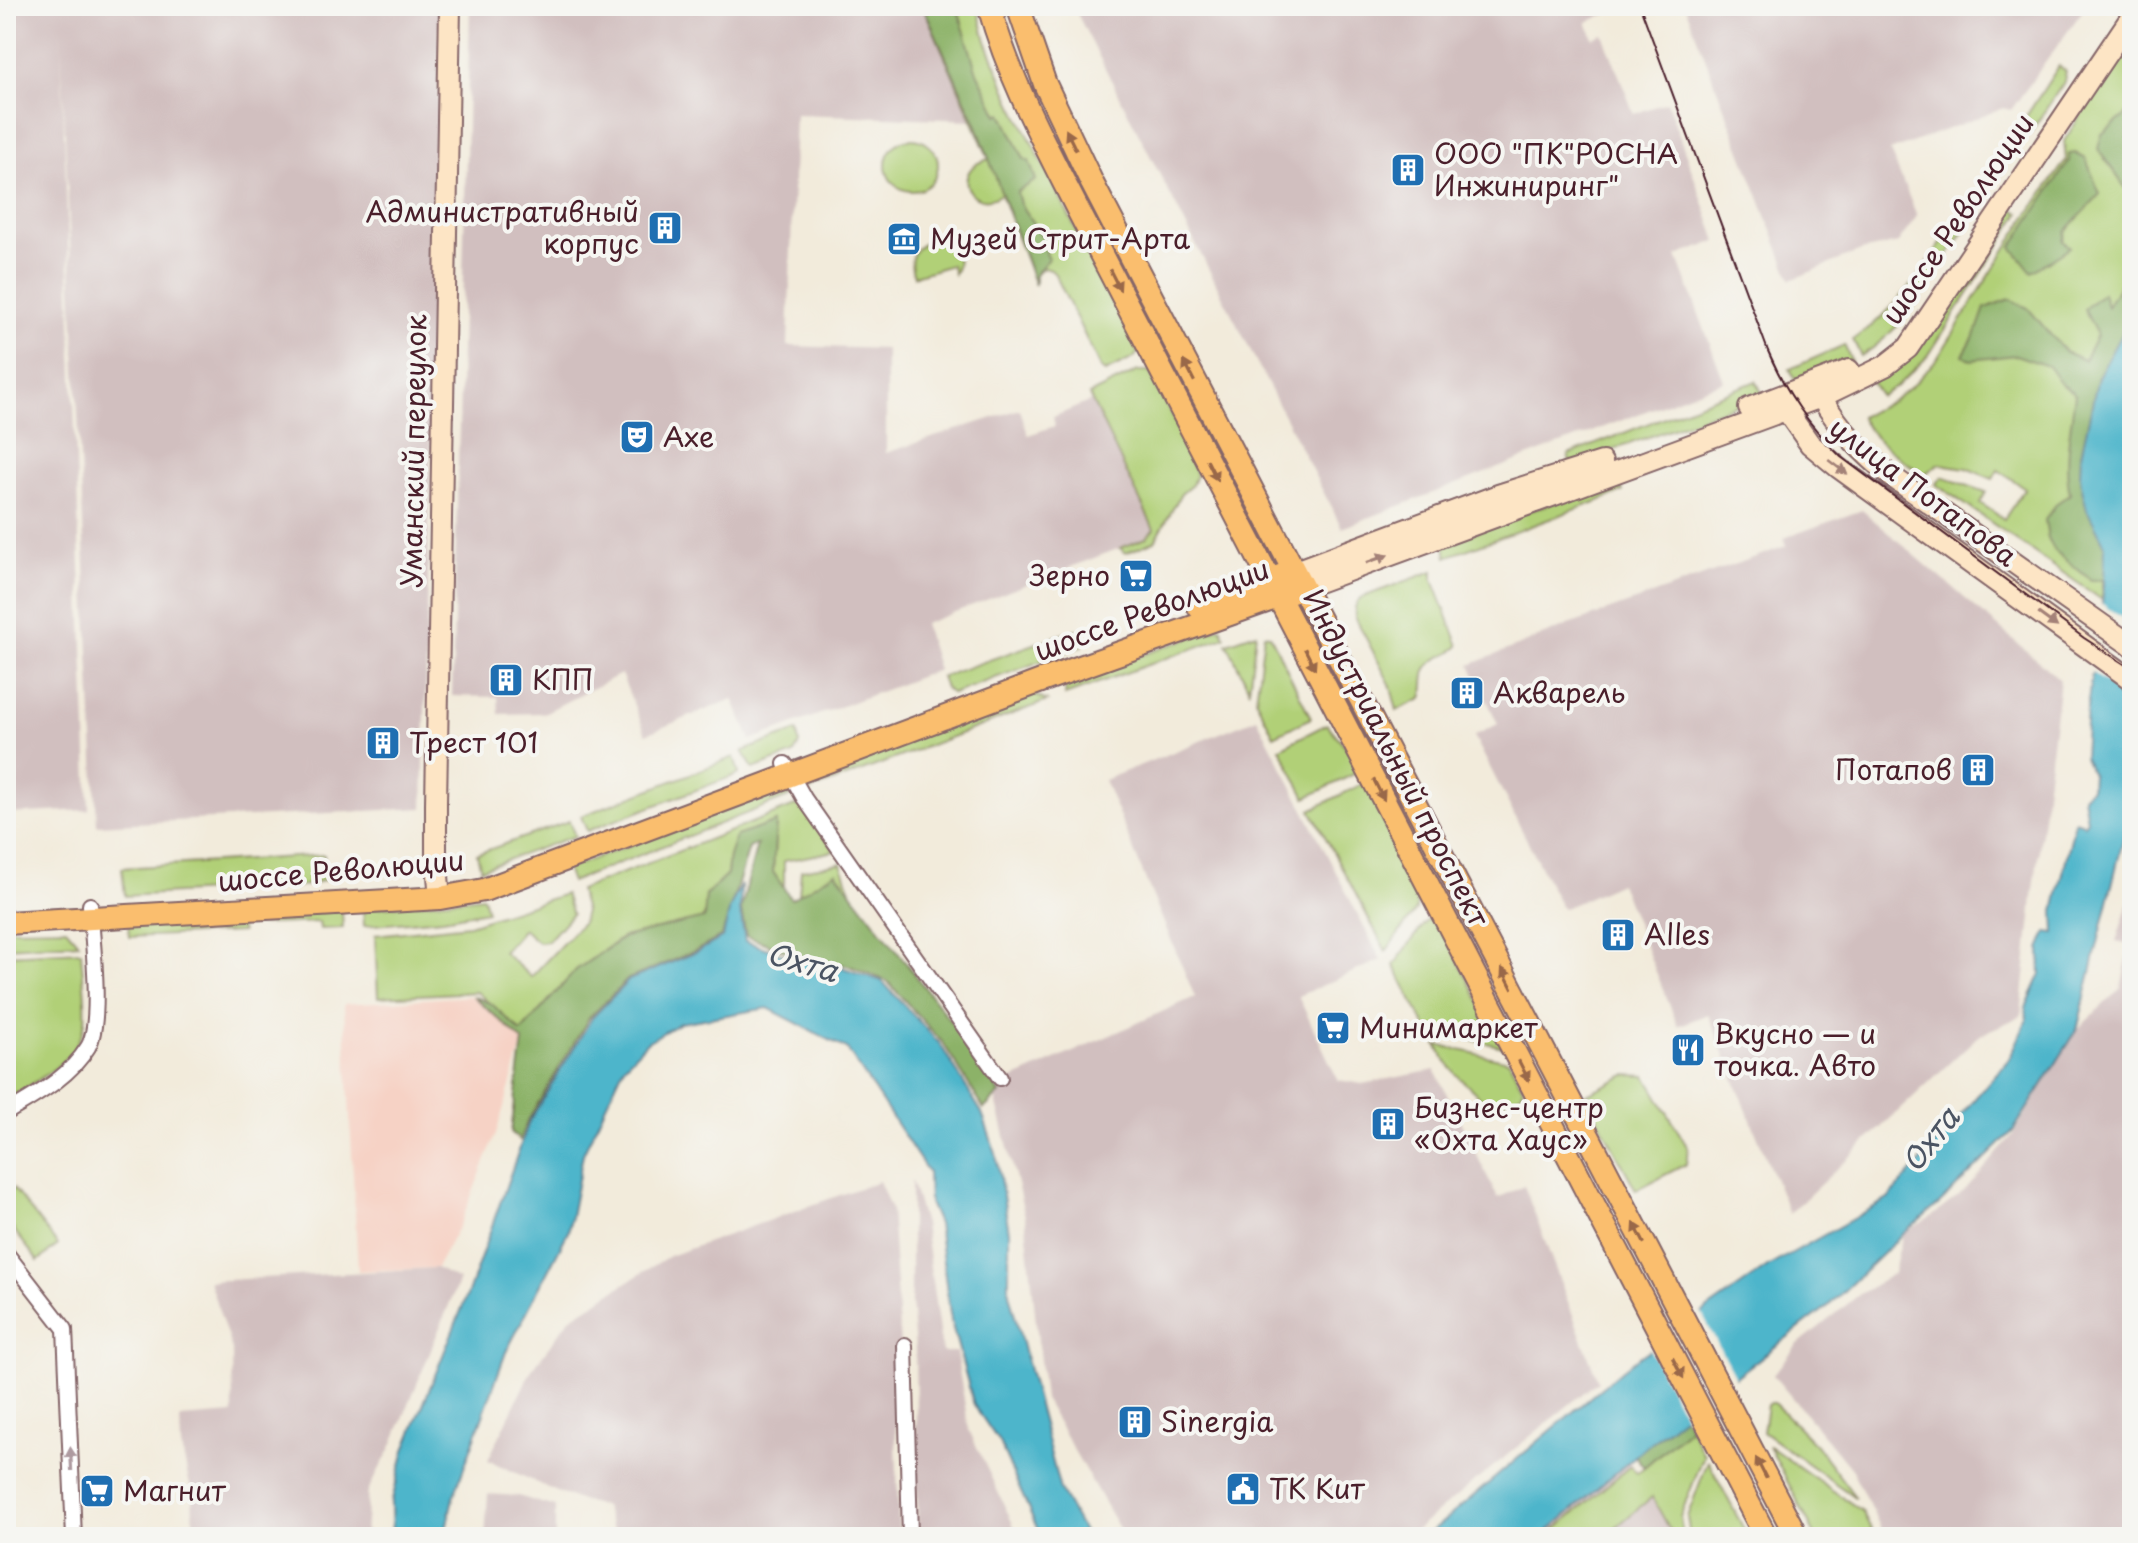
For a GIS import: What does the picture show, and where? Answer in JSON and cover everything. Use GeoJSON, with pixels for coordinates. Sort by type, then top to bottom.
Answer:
{"type":"FeatureCollection","features":[{"type":"Feature","properties":{"kind":"main road","name":"Уманский переулок"},"geometry":{"type":"LineString","coordinates":[[440,892],[436,804],[450,6]]}},
{"type":"Feature","properties":{"kind":"main road","name":"Индустриальный проспект"},"geometry":{"type":"LineString","coordinates":[[989,6],[1011,70],[1036,126],[1701,1412]]}},
{"type":"Feature","properties":{"kind":"main road","name":"Индустриальный проспект"},"geometry":{"type":"LineString","coordinates":[[1018,6],[1045,84],[1080,158],[1724,1396]]}},
{"type":"Feature","properties":{"kind":"main road","name":"шоссе Революции"},"geometry":{"type":"LineString","coordinates":[[1300,579],[1498,495],[1582,469],[1797,391],[1859,366],[1897,340],[2123,6]]}},
{"type":"Feature","properties":{"kind":"main road","name":"шоссе Революции"},"geometry":{"type":"LineString","coordinates":[[6,923],[90,912],[484,890],[788,770],[1149,642],[1300,579],[1821,397],[1885,366],[1908,348],[2132,16]]}},
{"type":"Feature","properties":{"kind":"main road","name":"улица Потапова"},"geometry":{"type":"LineString","coordinates":[[1797,391],[1821,397],[1855,446],[1891,476],[2132,646]]}},
{"type":"Feature","properties":{"kind":"main road"},"geometry":{"type":"LineString","coordinates":[[1786,410],[1797,391]]}},
{"type":"Feature","properties":{"kind":"main road","name":"улица Потапова"},"geometry":{"type":"LineString","coordinates":[[1786,410],[1818,452],[2132,680]]}},
{"type":"Feature","properties":{"kind":"main road","name":"шоссе Революции"},"geometry":{"type":"LineString","coordinates":[[6,910],[90,912]]}},
{"type":"Feature","properties":{"kind":"main road"},"geometry":{"type":"LineString","coordinates":[[1649,1312],[1672,1297]]}},
{"type":"Feature","properties":{"kind":"main road"},"geometry":{"type":"LineString","coordinates":[[1766,1537],[1701,1412],[1724,1396],[1797,1537]]}},
{"type":"Feature","properties":{"kind":"street"},"geometry":{"type":"LineString","coordinates":[[788,770],[1000,1078]]}},
{"type":"Feature","properties":{"kind":"street"},"geometry":{"type":"LineString","coordinates":[[6,1113],[65,1075],[89,1045],[95,1013],[90,912]]}},
{"type":"Feature","properties":{"kind":"street"},"geometry":{"type":"LineString","coordinates":[[6,1253],[65,1329],[74,1537]]}},
{"type":"Feature","properties":{"kind":"street"},"geometry":{"type":"LineString","coordinates":[[905,1345],[910,1537]]}},
{"type":"Feature","properties":{"kind":"shaded area"},"geometry":{"type":"Polygon","coordinates":[[[6,6],[440,6],[423,808],[97,825],[60,26],[89,810],[6,814],[6,6]]]}},
{"type":"Feature","properties":{"kind":"shaded area"},"geometry":{"type":"Polygon","coordinates":[[[470,6],[921,6],[974,120],[795,114],[788,346],[886,349],[886,453],[1020,409],[1028,435],[1055,426],[1053,417],[1091,401],[1154,529],[1151,536],[924,624],[938,670],[751,740],[733,699],[646,734],[621,674],[544,713],[499,714],[498,697],[452,696],[470,6]]]}},
{"type":"Feature","properties":{"kind":"shaded area"},"geometry":{"type":"Polygon","coordinates":[[[1073,6],[1626,6],[1587,22],[1593,38],[1603,34],[1634,114],[1667,102],[1717,241],[1677,256],[1724,381],[1342,528],[1073,6]]]}},
{"type":"Feature","properties":{"kind":"shaded area"},"geometry":{"type":"Polygon","coordinates":[[[1685,6],[2086,6],[2011,110],[2003,108],[1890,151],[1917,216],[1898,243],[1861,251],[1791,280],[1685,6]]]}},
{"type":"Feature","properties":{"kind":"shaded area"},"geometry":{"type":"Polygon","coordinates":[[[1862,510],[2060,680],[2021,1016],[1978,1036],[1789,1214],[1708,1014],[1678,1026],[1620,883],[1562,909],[1474,736],[1498,724],[1470,665],[1569,625],[1786,546],[1784,538],[1862,510]]]}},
{"type":"Feature","properties":{"kind":"shaded area"},"geometry":{"type":"Polygon","coordinates":[[[1257,718],[1381,960],[1298,996],[1338,1080],[1362,1084],[1435,1070],[1498,1198],[1524,1186],[1598,1381],[1407,1537],[1124,1537],[1044,1399],[1025,1216],[993,1088],[1195,997],[1104,780],[1257,718]]]}},
{"type":"Feature","properties":{"kind":"shaded area"},"geometry":{"type":"Polygon","coordinates":[[[2132,891],[2132,1537],[1885,1537],[1852,1470],[1773,1375],[1797,1345],[1860,1294],[1893,1274],[1903,1234],[1966,1190],[2012,1136],[2077,1030],[2121,988],[2130,945],[2116,942],[2132,891]]]}},
{"type":"Feature","properties":{"kind":"shaded area"},"geometry":{"type":"Polygon","coordinates":[[[473,996],[523,1041],[496,1134],[461,1222],[436,1268],[358,1271],[344,1004],[473,996]]]}},
{"type":"Feature","properties":{"kind":"shaded area"},"geometry":{"type":"Polygon","coordinates":[[[911,1180],[924,1224],[942,1352],[956,1352],[969,1430],[1019,1537],[918,1537],[911,1180]]]}},
{"type":"Feature","properties":{"kind":"shaded area"},"geometry":{"type":"Polygon","coordinates":[[[879,1181],[891,1210],[900,1345],[901,1404],[895,1409],[899,1537],[615,1537],[604,1506],[557,1492],[488,1460],[531,1371],[570,1318],[669,1256],[879,1181]]]}},
{"type":"Feature","properties":{"kind":"shaded area"},"geometry":{"type":"Polygon","coordinates":[[[436,1268],[459,1280],[391,1448],[368,1490],[365,1537],[194,1537],[192,1494],[181,1446],[180,1418],[233,1414],[232,1350],[209,1281],[436,1268]]]}},
{"type":"Feature","properties":{"kind":"shaded area"},"geometry":{"type":"Polygon","coordinates":[[[1629,1462],[1649,1487],[1675,1537],[1542,1537],[1629,1462]]]}},
{"type":"Feature","properties":{"kind":"shaded area"},"geometry":{"type":"Polygon","coordinates":[[[488,1494],[518,1496],[555,1507],[555,1537],[485,1537],[488,1494]]]}},
{"type":"Feature","properties":{"kind":"green space"},"geometry":{"type":"Polygon","coordinates":[[[921,6],[977,6],[986,41],[1010,99],[1138,352],[1134,358],[1105,372],[1101,369],[1055,274],[1049,268],[1041,269],[1035,275],[1035,285],[1001,194],[980,199],[968,188],[969,171],[976,164],[989,159],[921,6]]]}},
{"type":"Feature","properties":{"kind":"green space"},"geometry":{"type":"Polygon","coordinates":[[[921,6],[957,6],[976,70],[998,115],[1002,113],[1024,159],[1029,161],[1036,180],[1017,192],[1020,204],[1041,235],[1049,235],[1053,242],[1045,248],[1048,259],[1035,275],[1035,285],[977,126],[921,6]]]}},
{"type":"Feature","properties":{"kind":"green space"},"geometry":{"type":"Polygon","coordinates":[[[2132,36],[2132,314],[2098,377],[2105,545],[2102,600],[1936,484],[1943,477],[1986,492],[1980,503],[2004,519],[2025,488],[1998,470],[1993,479],[1966,468],[1939,464],[1923,475],[1880,441],[1860,417],[1894,400],[1937,359],[2066,160],[2064,141],[2132,36]]]}},
{"type":"Feature","properties":{"kind":"green space"},"geometry":{"type":"Polygon","coordinates":[[[2059,66],[2066,71],[2064,82],[2030,133],[2025,118],[2059,66]]]}},
{"type":"Feature","properties":{"kind":"green space"},"geometry":{"type":"Polygon","coordinates":[[[2132,110],[2132,197],[2098,149],[2102,134],[2132,110]]]}},
{"type":"Feature","properties":{"kind":"green space"},"geometry":{"type":"Polygon","coordinates":[[[912,139],[930,147],[938,165],[930,183],[912,191],[894,183],[886,165],[894,147],[912,139]]]}},
{"type":"Feature","properties":{"kind":"green space"},"geometry":{"type":"Polygon","coordinates":[[[2075,153],[2086,159],[2100,194],[2066,231],[2063,241],[2070,247],[2032,272],[2012,247],[2069,161],[2069,154],[2075,153]]]}},
{"type":"Feature","properties":{"kind":"green space"},"geometry":{"type":"Polygon","coordinates":[[[2011,208],[2020,213],[1928,356],[1897,386],[1880,396],[1872,382],[2011,208]]]}},
{"type":"Feature","properties":{"kind":"green space"},"geometry":{"type":"Polygon","coordinates":[[[1968,226],[1908,314],[1861,356],[1853,340],[1897,302],[1920,275],[1952,227],[1968,226]]]}},
{"type":"Feature","properties":{"kind":"green space"},"geometry":{"type":"Polygon","coordinates":[[[932,240],[945,243],[954,251],[957,267],[954,274],[951,265],[914,276],[911,264],[914,254],[921,245],[932,240]]]}},
{"type":"Feature","properties":{"kind":"green space"},"geometry":{"type":"Polygon","coordinates":[[[2132,263],[2132,314],[2098,377],[2081,455],[2080,479],[2087,509],[2105,545],[2105,580],[2091,580],[2055,551],[2048,538],[2045,520],[2057,503],[2070,494],[2067,457],[2075,394],[2060,383],[2048,366],[2016,355],[1971,360],[1963,355],[1976,333],[1985,308],[2010,299],[2028,308],[2065,352],[2084,360],[2097,335],[2084,309],[2103,293],[2107,307],[2132,263]]]}},
{"type":"Feature","properties":{"kind":"green space"},"geometry":{"type":"Polygon","coordinates":[[[1844,345],[1851,360],[1796,382],[1790,369],[1844,345]]]}},
{"type":"Feature","properties":{"kind":"green space"},"geometry":{"type":"Polygon","coordinates":[[[1138,371],[1149,371],[1182,434],[1196,475],[1192,485],[1181,494],[1155,541],[1126,553],[1120,548],[1146,538],[1154,529],[1089,395],[1138,371]]]}},
{"type":"Feature","properties":{"kind":"green space"},"geometry":{"type":"Polygon","coordinates":[[[1756,381],[1763,395],[1580,462],[1570,462],[1568,455],[1756,381]]]}},
{"type":"Feature","properties":{"kind":"green space"},"geometry":{"type":"Polygon","coordinates":[[[1619,482],[1623,492],[1447,557],[1445,546],[1503,519],[1619,482]]]}},
{"type":"Feature","properties":{"kind":"green space"},"geometry":{"type":"Polygon","coordinates":[[[1433,571],[1433,580],[1459,646],[1429,666],[1422,699],[1397,710],[1390,684],[1355,617],[1355,608],[1363,597],[1433,571]]]}},
{"type":"Feature","properties":{"kind":"green space"},"geometry":{"type":"Polygon","coordinates":[[[1221,627],[1225,637],[1065,695],[1066,682],[1221,627]]]}},
{"type":"Feature","properties":{"kind":"green space"},"geometry":{"type":"Polygon","coordinates":[[[1077,629],[1082,646],[952,694],[945,688],[941,677],[1077,629]]]}},
{"type":"Feature","properties":{"kind":"green space"},"geometry":{"type":"Polygon","coordinates":[[[1256,633],[1249,689],[1227,643],[1256,633]]]}},
{"type":"Feature","properties":{"kind":"green space"},"geometry":{"type":"Polygon","coordinates":[[[1264,634],[1270,635],[1311,718],[1274,736],[1256,700],[1264,634]]]}},
{"type":"Feature","properties":{"kind":"green space"},"geometry":{"type":"Polygon","coordinates":[[[1031,693],[1047,701],[804,793],[805,780],[1031,693]]]}},
{"type":"Feature","properties":{"kind":"green space"},"geometry":{"type":"Polygon","coordinates":[[[1327,724],[1351,753],[1358,772],[1306,798],[1280,748],[1327,724]]]}},
{"type":"Feature","properties":{"kind":"green space"},"geometry":{"type":"Polygon","coordinates":[[[797,731],[799,744],[794,754],[753,769],[743,751],[797,731]]]}},
{"type":"Feature","properties":{"kind":"green space"},"geometry":{"type":"Polygon","coordinates":[[[734,757],[739,774],[587,831],[581,816],[734,757]]]}},
{"type":"Feature","properties":{"kind":"green space"},"geometry":{"type":"Polygon","coordinates":[[[1364,783],[1418,884],[1416,910],[1386,951],[1311,810],[1364,783]]]}},
{"type":"Feature","properties":{"kind":"green space"},"geometry":{"type":"Polygon","coordinates":[[[782,789],[791,796],[571,882],[566,869],[782,789]]]}},
{"type":"Feature","properties":{"kind":"green space"},"geometry":{"type":"Polygon","coordinates":[[[800,804],[835,851],[784,861],[784,889],[773,872],[776,822],[729,856],[727,875],[706,895],[705,918],[623,937],[576,970],[521,1032],[477,992],[378,997],[375,935],[469,925],[565,894],[572,914],[548,941],[538,942],[523,929],[503,952],[531,977],[582,923],[585,911],[579,890],[800,804]]]}},
{"type":"Feature","properties":{"kind":"green space"},"geometry":{"type":"Polygon","coordinates":[[[569,821],[575,836],[481,869],[477,854],[569,821]]]}},
{"type":"Feature","properties":{"kind":"green space"},"geometry":{"type":"Polygon","coordinates":[[[776,822],[773,872],[791,899],[836,872],[975,1053],[1000,1093],[984,1109],[943,1043],[887,981],[847,965],[820,964],[746,936],[741,910],[757,844],[749,848],[722,936],[695,951],[628,979],[589,1018],[527,1122],[520,1140],[511,1132],[523,1041],[473,996],[492,1004],[521,1032],[576,970],[624,937],[704,918],[706,895],[727,875],[736,836],[776,822]]]}},
{"type":"Feature","properties":{"kind":"green space"},"geometry":{"type":"Polygon","coordinates":[[[324,855],[325,880],[303,886],[125,896],[122,868],[324,855]]]}},
{"type":"Feature","properties":{"kind":"green space"},"geometry":{"type":"Polygon","coordinates":[[[841,863],[852,893],[836,872],[799,895],[801,870],[841,863]]]}},
{"type":"Feature","properties":{"kind":"green space"},"geometry":{"type":"Polygon","coordinates":[[[483,897],[487,911],[443,919],[364,926],[363,909],[483,897]]]}},
{"type":"Feature","properties":{"kind":"green space"},"geometry":{"type":"Polygon","coordinates":[[[342,910],[343,928],[320,929],[319,922],[253,925],[257,916],[342,910]]]}},
{"type":"Feature","properties":{"kind":"green space"},"geometry":{"type":"Polygon","coordinates":[[[1433,912],[1503,1047],[1427,1029],[1394,965],[1433,912]]]}},
{"type":"Feature","properties":{"kind":"green space"},"geometry":{"type":"Polygon","coordinates":[[[233,918],[238,921],[242,932],[129,937],[128,923],[233,918]]]}},
{"type":"Feature","properties":{"kind":"green space"},"geometry":{"type":"Polygon","coordinates":[[[66,928],[79,943],[6,947],[6,929],[66,928]]]}},
{"type":"Feature","properties":{"kind":"green space"},"geometry":{"type":"Polygon","coordinates":[[[81,951],[85,1021],[75,1048],[55,1068],[6,1100],[6,955],[81,951]]]}},
{"type":"Feature","properties":{"kind":"green space"},"geometry":{"type":"Polygon","coordinates":[[[1437,1045],[1509,1061],[1523,1088],[1520,1095],[1491,1107],[1453,1071],[1437,1045]]]}},
{"type":"Feature","properties":{"kind":"green space"},"geometry":{"type":"Polygon","coordinates":[[[1626,1075],[1646,1076],[1688,1148],[1686,1164],[1636,1190],[1585,1095],[1626,1075]]]}},
{"type":"Feature","properties":{"kind":"green space"},"geometry":{"type":"Polygon","coordinates":[[[13,1188],[58,1245],[38,1261],[6,1220],[6,1193],[13,1188]]]}},
{"type":"Feature","properties":{"kind":"green space"},"geometry":{"type":"Polygon","coordinates":[[[1774,1403],[1816,1445],[1856,1498],[1763,1432],[1767,1405],[1774,1403]]]}},
{"type":"Feature","properties":{"kind":"green space"},"geometry":{"type":"Polygon","coordinates":[[[1684,1416],[1690,1428],[1644,1467],[1635,1456],[1684,1416]]]}},
{"type":"Feature","properties":{"kind":"green space"},"geometry":{"type":"Polygon","coordinates":[[[1690,1428],[1704,1455],[1680,1517],[1683,1537],[1674,1537],[1652,1497],[1604,1537],[1546,1537],[1630,1466],[1637,1473],[1690,1428]]]}},
{"type":"Feature","properties":{"kind":"green space"},"geometry":{"type":"Polygon","coordinates":[[[1769,1446],[1862,1511],[1875,1537],[1816,1537],[1769,1446]]]}},
{"type":"Feature","properties":{"kind":"green space"},"geometry":{"type":"Polygon","coordinates":[[[1708,1461],[1748,1537],[1690,1537],[1687,1517],[1708,1461]]]}},
{"type":"Feature","properties":{"kind":"water"},"geometry":{"type":"Polygon","coordinates":[[[2132,314],[2132,802],[2077,1030],[2013,1131],[1939,1204],[1827,1307],[1661,1434],[1541,1537],[1425,1537],[1627,1366],[1769,1266],[1888,1199],[2010,1058],[2027,1020],[2026,1007],[2041,974],[2040,949],[2047,932],[2055,933],[2054,911],[2075,821],[2084,824],[2087,820],[2083,796],[2091,788],[2092,774],[2084,757],[2087,708],[2104,588],[2105,545],[2087,510],[2080,479],[2081,455],[2098,377],[2132,314]]]}},
{"type":"Feature","properties":{"kind":"water","name":"Охта"},"geometry":{"type":"Polygon","coordinates":[[[741,885],[740,910],[745,941],[819,967],[841,967],[882,981],[940,1044],[982,1113],[996,1154],[1009,1232],[1009,1293],[1060,1490],[1086,1537],[1041,1537],[999,1442],[974,1405],[951,1321],[938,1224],[929,1203],[928,1172],[847,1049],[768,1008],[680,1023],[647,1042],[624,1066],[583,1154],[568,1232],[506,1352],[453,1498],[444,1537],[392,1537],[391,1504],[405,1450],[468,1293],[529,1122],[592,1018],[629,980],[697,952],[723,937],[730,907],[741,885]]]}},
{"type":"Feature","properties":{"kind":"pier"},"geometry":{"type":"Polygon","coordinates":[[[2098,601],[2132,625],[2132,701],[2088,670],[2098,601]]]}},
{"type":"Feature","properties":{"kind":"pier"},"geometry":{"type":"Polygon","coordinates":[[[1700,1310],[1737,1381],[1686,1420],[1648,1346],[1700,1310]]]}},
{"type":"Feature","properties":{"kind":"tram line"},"geometry":{"type":"LineString","coordinates":[[1640,6],[1768,351],[1782,381],[1809,420],[1841,457],[2084,638],[2132,669]]}},
{"type":"Feature","properties":{"kind":"place","name":"ООО \"ПК\"РОСНА Инжиниринг\""},"geometry":{"type":"Point","coordinates":[1408,170]}},
{"type":"Feature","properties":{"kind":"place","name":"Административный корпус"},"geometry":{"type":"Point","coordinates":[665,228]}},
{"type":"Feature","properties":{"kind":"place","name":"Музей Стрит-Арта"},"geometry":{"type":"Point","coordinates":[904,239]}},
{"type":"Feature","properties":{"kind":"place","name":"Ахе"},"geometry":{"type":"Point","coordinates":[637,437]}},
{"type":"Feature","properties":{"kind":"place","name":"Зерно"},"geometry":{"type":"Point","coordinates":[1136,576]}},
{"type":"Feature","properties":{"kind":"place","name":"КПП"},"geometry":{"type":"Point","coordinates":[506,680]}},
{"type":"Feature","properties":{"kind":"place","name":"Акварель"},"geometry":{"type":"Point","coordinates":[1467,693]}},
{"type":"Feature","properties":{"kind":"place","name":"Трест 101"},"geometry":{"type":"Point","coordinates":[383,743]}},
{"type":"Feature","properties":{"kind":"place","name":"Потапов"},"geometry":{"type":"Point","coordinates":[1978,770]}},
{"type":"Feature","properties":{"kind":"place","name":"Alles"},"geometry":{"type":"Point","coordinates":[1618,935]}},
{"type":"Feature","properties":{"kind":"place","name":"Минимаркет"},"geometry":{"type":"Point","coordinates":[1333,1028]}},
{"type":"Feature","properties":{"kind":"place","name":"Вкусно — и точка. Авто"},"geometry":{"type":"Point","coordinates":[1688,1050]}},
{"type":"Feature","properties":{"kind":"place","name":"Бизнес-центр «Охта Хаус»"},"geometry":{"type":"Point","coordinates":[1388,1124]}},
{"type":"Feature","properties":{"kind":"place","name":"Sinergia"},"geometry":{"type":"Point","coordinates":[1135,1422]}},
{"type":"Feature","properties":{"kind":"place","name":"ТК Кит"},"geometry":{"type":"Point","coordinates":[1243,1489]}},
{"type":"Feature","properties":{"kind":"place","name":"Магнит"},"geometry":{"type":"Point","coordinates":[97,1491]}}]}
